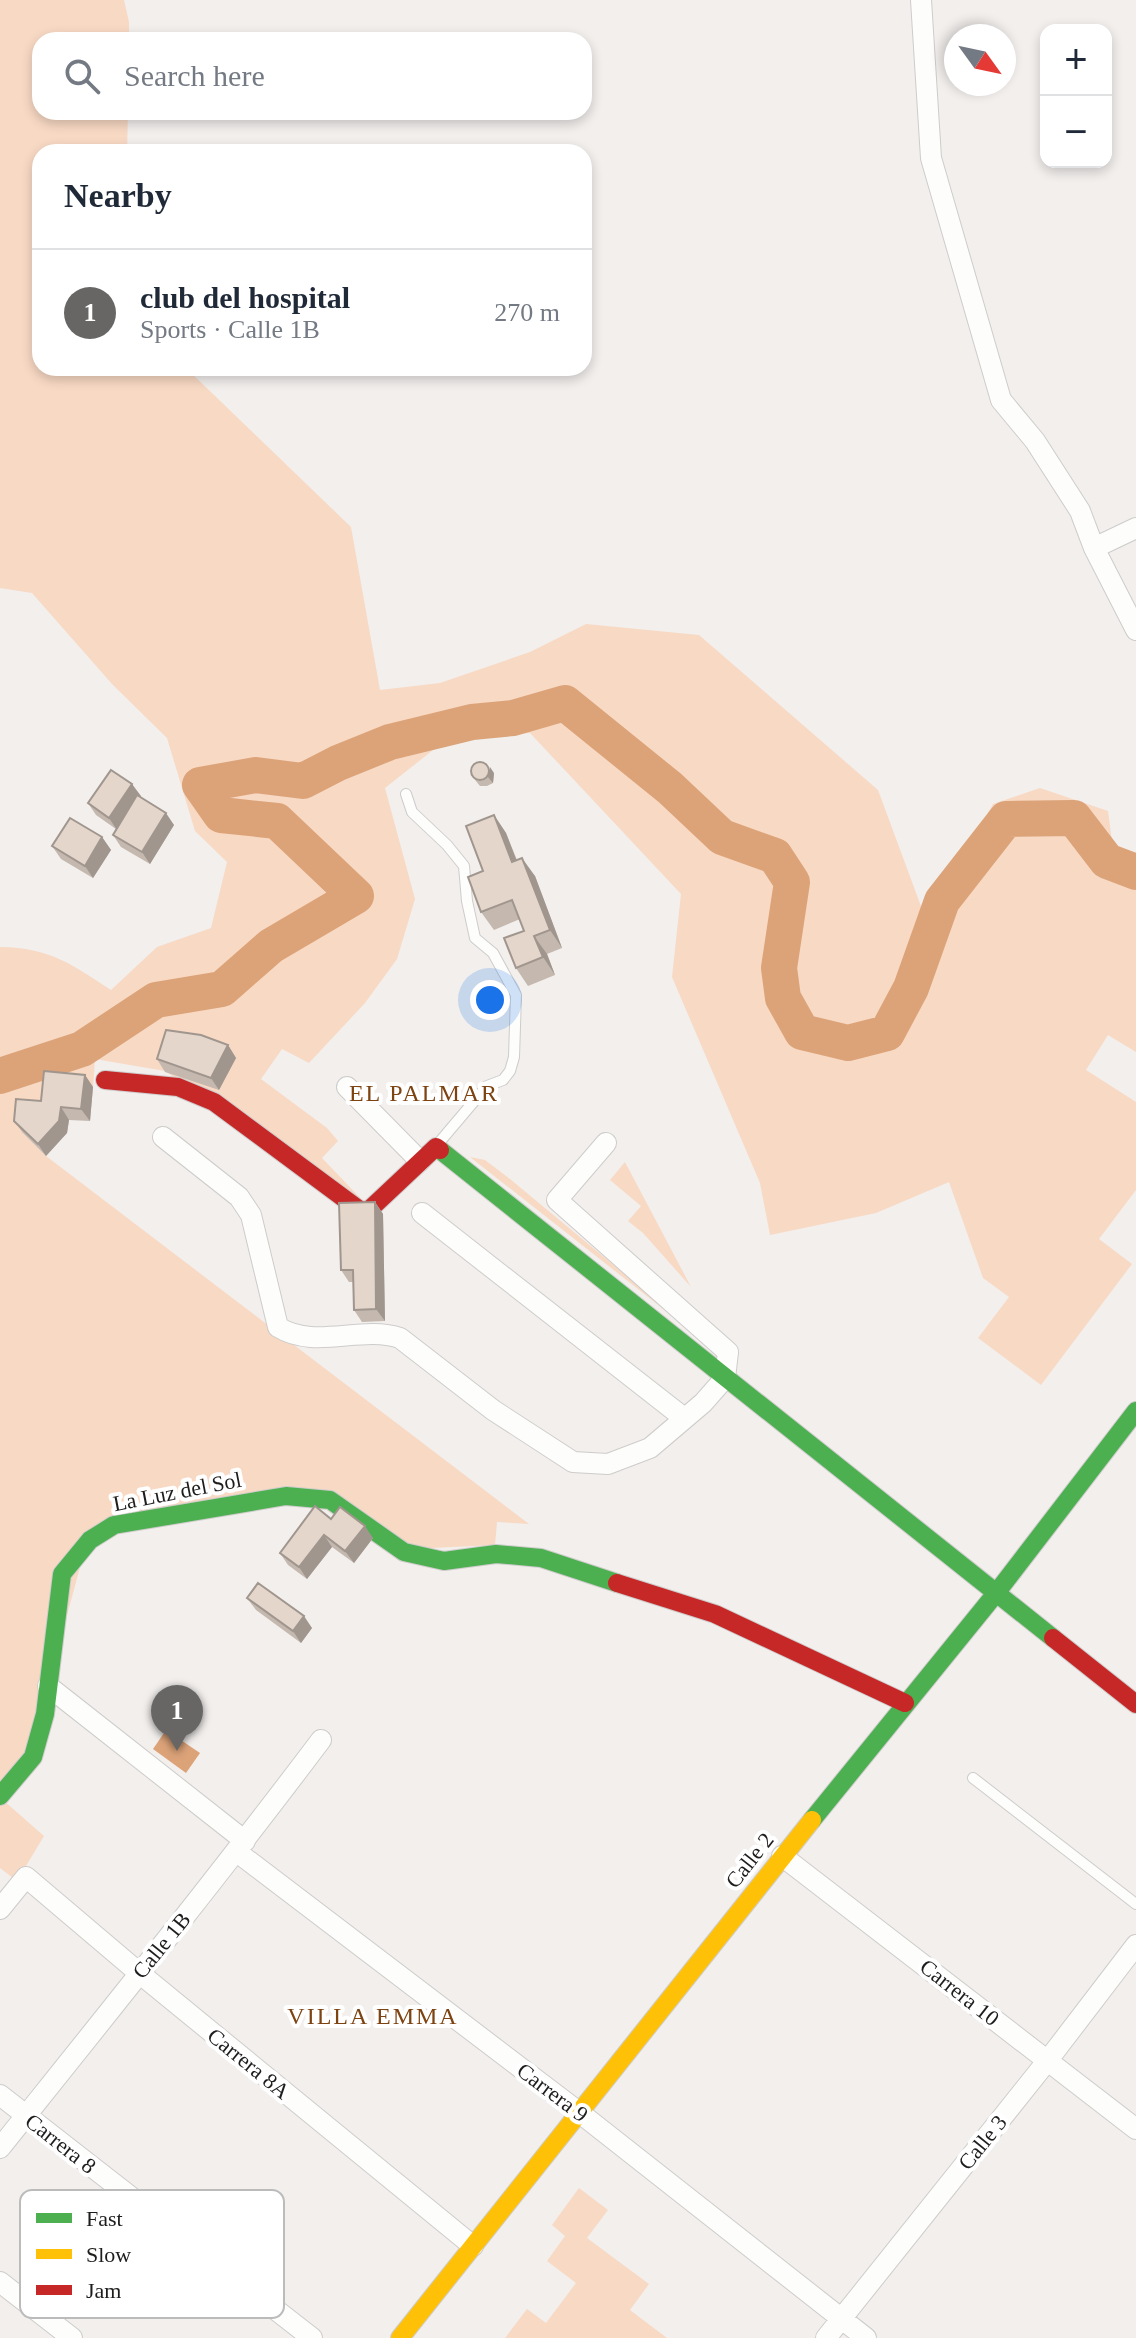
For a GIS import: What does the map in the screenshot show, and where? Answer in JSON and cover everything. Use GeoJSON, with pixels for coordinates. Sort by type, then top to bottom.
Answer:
{"type":"FeatureCollection","features":[{"type":"Feature","properties":{"kind":"street"},"geometry":{"type":"LineString","coordinates":[[921,0],[931,158],[1001,400],[1035,441],[1080,511],[1094,548],[1136,630]]}},
{"type":"Feature","properties":{"kind":"street"},"geometry":{"type":"LineString","coordinates":[[1094,548],[1136,528]]}},
{"type":"Feature","properties":{"kind":"street"},"geometry":{"type":"LineString","coordinates":[[105,1080],[178,1087],[214,1102],[361,1211],[369,1210],[436,1147],[1136,1704]]}},
{"type":"Feature","properties":{"kind":"street"},"geometry":{"type":"LineString","coordinates":[[347,1087],[420,1161]]}},
{"type":"Feature","properties":{"kind":"street"},"geometry":{"type":"LineString","coordinates":[[163,1137],[239,1197],[251,1215],[278,1327],[289,1334],[306,1337],[385,1333],[400,1338],[493,1410],[573,1462],[608,1464],[650,1448],[703,1403],[725,1378],[728,1352],[557,1200],[606,1143]]}},
{"type":"Feature","properties":{"kind":"street"},"geometry":{"type":"LineString","coordinates":[[422,1213],[684,1418]]}},
{"type":"Feature","properties":{"kind":"street","name":"Calle 2"},"geometry":{"type":"LineString","coordinates":[[400,2338],[782,1856],[997,1592],[1136,1411]]}},
{"type":"Feature","properties":{"kind":"street","name":"La Luz del Sol"},"geometry":{"type":"LineString","coordinates":[[0,1796],[33,1757],[45,1714],[62,1574],[90,1540],[114,1525],[286,1496],[330,1500],[404,1552],[444,1561],[496,1554],[541,1558],[715,1614],[905,1703]]}},
{"type":"Feature","properties":{"kind":"street","name":"Carrera 9"},"geometry":{"type":"LineString","coordinates":[[48,1686],[241,1846],[866,2338]]}},
{"type":"Feature","properties":{"kind":"street","name":"Calle 1B"},"geometry":{"type":"LineString","coordinates":[[0,2148],[241,1846],[321,1740]]}},
{"type":"Feature","properties":{"kind":"street","name":"Carrera 10"},"geometry":{"type":"LineString","coordinates":[[782,1856],[1136,2129]]}},
{"type":"Feature","properties":{"kind":"street","name":"Carrera 8A"},"geometry":{"type":"LineString","coordinates":[[0,1909],[26,1877],[473,2246]]}},
{"type":"Feature","properties":{"kind":"street","name":"Calle 3"},"geometry":{"type":"LineString","coordinates":[[826,2338],[1136,1945]]}},
{"type":"Feature","properties":{"kind":"street","name":"Carrera 8"},"geometry":{"type":"LineString","coordinates":[[0,2095],[122,2190]]}},
{"type":"Feature","properties":{"kind":"street"},"geometry":{"type":"LineString","coordinates":[[0,2282],[20,2298]]}},
{"type":"Feature","properties":{"kind":"street","name":"Carrera 8"},"geometry":{"type":"LineString","coordinates":[[284,2316],[312,2338]]}},
{"type":"Feature","properties":{"kind":"street"},"geometry":{"type":"LineString","coordinates":[[46,2318],[72,2338]]}},
{"type":"Feature","properties":{"kind":"lane"},"geometry":{"type":"LineString","coordinates":[[406,794],[412,812],[464,866],[475,938],[493,953],[516,995],[514,1057],[510,1071],[503,1080],[487,1086],[436,1147]]}},
{"type":"Feature","properties":{"kind":"lane"},"geometry":{"type":"LineString","coordinates":[[973,1778],[1136,1904]]}},
{"type":"Feature","properties":{"kind":"shaded area"},"geometry":{"type":"Polygon","coordinates":[[[0,0],[124,0],[129,32],[32,32],[32,120],[128,120],[127,144],[32,144],[32,376],[194,376],[351,527],[380,690],[440,683],[530,652],[586,624],[699,635],[878,790],[922,909],[960,858],[993,804],[1040,788],[1108,811],[1114,857],[1136,857],[1136,1052],[1108,1035],[1086,1070],[1136,1102],[1136,1190],[1099,1239],[1132,1264],[1041,1385],[978,1338],[1009,1297],[983,1278],[949,1182],[876,1213],[770,1235],[760,1183],[672,977],[681,894],[530,733],[447,739],[385,788],[415,899],[397,959],[365,1003],[309,1063],[282,1049],[261,1079],[327,1128],[338,1141],[322,1158],[366,1204],[165,1071],[95,1059],[93,1087],[23,1133],[46,1156],[529,1524],[497,1522],[495,1545],[410,1549],[336,1496],[89,1534],[29,1756],[0,1790],[0,947],[33,950],[60,959],[111,990],[157,947],[211,928],[227,862],[195,831],[167,738],[112,684],[32,593],[0,588],[0,0]]]}},
{"type":"Feature","properties":{"kind":"shaded area"},"geometry":{"type":"Polygon","coordinates":[[[470,1157],[485,1160],[510,1179],[727,1359],[470,1157]]]}},
{"type":"Feature","properties":{"kind":"shaded area"},"geometry":{"type":"Polygon","coordinates":[[[625,1162],[691,1287],[643,1233],[628,1221],[641,1206],[610,1180],[625,1162]]]}},
{"type":"Feature","properties":{"kind":"shaded area"},"geometry":{"type":"Polygon","coordinates":[[[166,1730],[200,1753],[186,1773],[153,1749],[166,1730]]]}},
{"type":"Feature","properties":{"kind":"shaded area"},"geometry":{"type":"Polygon","coordinates":[[[3,1800],[44,1836],[17,1881],[0,1868],[0,1804],[3,1800]]]}},
{"type":"Feature","properties":{"kind":"shaded area"},"geometry":{"type":"Polygon","coordinates":[[[579,2188],[608,2210],[587,2238],[649,2284],[630,2310],[667,2338],[505,2338],[527,2309],[546,2323],[576,2283],[547,2261],[565,2236],[552,2225],[579,2188]]]}},
{"type":"Feature","properties":{"kind":"building"},"geometry":{"type":"Polygon","coordinates":[[[476,762],[484,762],[489,771],[487,778],[476,780],[471,775],[471,767],[476,762]]]}},
{"type":"Feature","properties":{"kind":"building"},"geometry":{"type":"Polygon","coordinates":[[[111,770],[132,784],[109,818],[88,803],[111,770]]]}},
{"type":"Feature","properties":{"kind":"building"},"geometry":{"type":"Polygon","coordinates":[[[137,795],[166,813],[142,852],[113,835],[137,795]]]}},
{"type":"Feature","properties":{"kind":"building"},"geometry":{"type":"Polygon","coordinates":[[[494,815],[512,862],[522,858],[550,930],[534,936],[543,957],[516,968],[504,938],[524,931],[512,900],[481,912],[468,877],[483,871],[466,826],[494,815]]]}},
{"type":"Feature","properties":{"kind":"building"},"geometry":{"type":"Polygon","coordinates":[[[70,818],[102,837],[85,866],[52,846],[70,818]]]}},
{"type":"Feature","properties":{"kind":"building"},"geometry":{"type":"Polygon","coordinates":[[[166,1030],[201,1035],[228,1045],[211,1078],[157,1059],[166,1030]]]}},
{"type":"Feature","properties":{"kind":"building"},"geometry":{"type":"Polygon","coordinates":[[[44,1071],[85,1075],[81,1109],[61,1107],[59,1121],[38,1144],[14,1121],[16,1099],[41,1101],[44,1071]]]}},
{"type":"Feature","properties":{"kind":"building"},"geometry":{"type":"Polygon","coordinates":[[[375,1202],[376,1309],[354,1310],[353,1270],[341,1270],[339,1203],[375,1202]]]}},
{"type":"Feature","properties":{"kind":"building"},"geometry":{"type":"Polygon","coordinates":[[[315,1506],[331,1519],[340,1507],[365,1526],[345,1551],[324,1535],[299,1567],[280,1553],[315,1506]]]}},
{"type":"Feature","properties":{"kind":"building"},"geometry":{"type":"Polygon","coordinates":[[[258,1583],[304,1616],[293,1631],[247,1598],[258,1583]]]}},
{"type":"Feature","properties":{"kind":"waterway"},"geometry":{"type":"LineString","coordinates":[[0,1076],[82,1049],[156,1000],[222,989],[271,946],[356,896],[277,821],[221,815],[200,785],[256,775],[303,781],[390,742],[472,722],[513,718],[565,703],[670,788],[722,837],[775,856],[792,882],[779,968],[783,998],[802,1032],[848,1043],[887,1033],[911,988],[942,901],[1006,819],[1074,818],[1107,861],[1136,872]]}},
{"type":"Feature","properties":{"kind":"traffic: fast"},"geometry":{"type":"LineString","coordinates":[[440,1150],[1053,1638]]}},
{"type":"Feature","properties":{"kind":"traffic: fast"},"geometry":{"type":"LineString","coordinates":[[812,1820],[997,1592],[1136,1411]]}},
{"type":"Feature","properties":{"kind":"traffic: fast"},"geometry":{"type":"LineString","coordinates":[[0,1796],[33,1757],[45,1714],[62,1574],[90,1540],[114,1525],[286,1496],[330,1500],[404,1552],[444,1561],[496,1554],[541,1558],[617,1583]]}},
{"type":"Feature","properties":{"kind":"traffic: slow"},"geometry":{"type":"LineString","coordinates":[[400,2338],[812,1820]]}},
{"type":"Feature","properties":{"kind":"traffic: jam"},"geometry":{"type":"LineString","coordinates":[[105,1080],[178,1087],[214,1102],[361,1211],[369,1210],[436,1147],[440,1150]]}},
{"type":"Feature","properties":{"kind":"traffic: jam"},"geometry":{"type":"LineString","coordinates":[[617,1583],[715,1614],[905,1703]]}},
{"type":"Feature","properties":{"kind":"traffic: jam"},"geometry":{"type":"LineString","coordinates":[[1053,1638],[1136,1704]]}},
{"type":"Feature","properties":{"kind":"place","name":"club del hospital"},"geometry":{"type":"Point","coordinates":[177,1751]}},
{"type":"Feature","properties":{"kind":"district","name":"EL PALMAR"},"geometry":{"type":"Point","coordinates":[424,1093]}},
{"type":"Feature","properties":{"kind":"district","name":"VILLA EMMA"},"geometry":{"type":"Point","coordinates":[373,2016]}}]}
